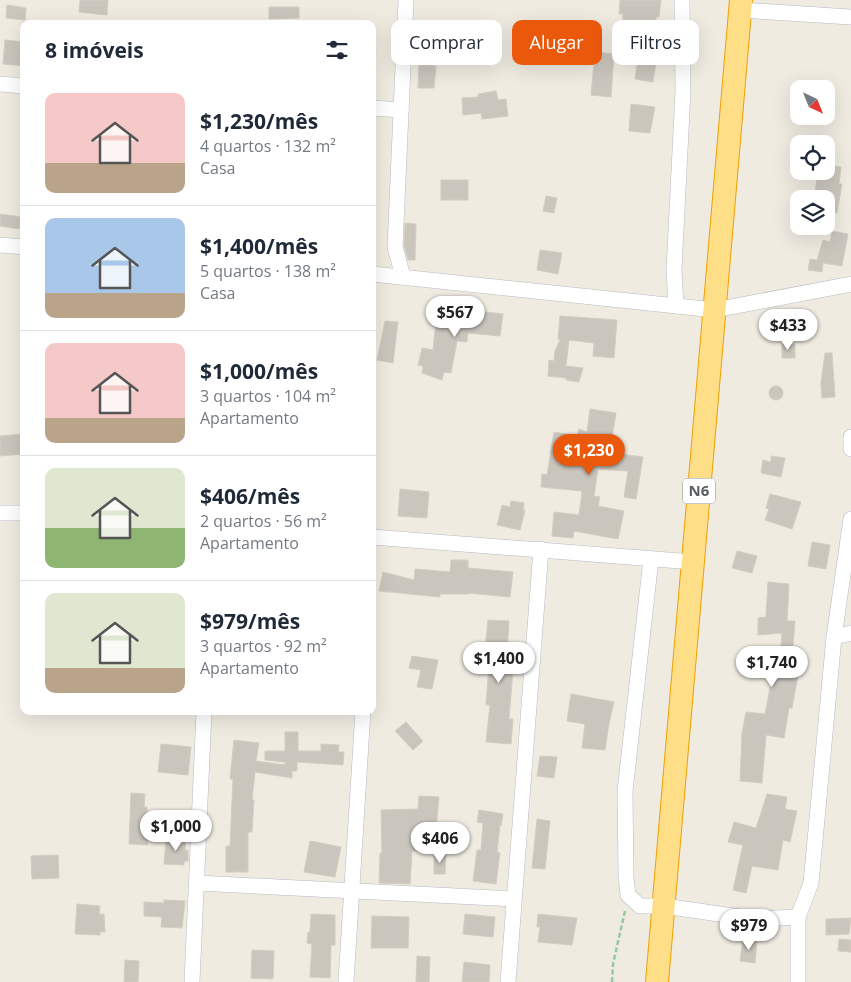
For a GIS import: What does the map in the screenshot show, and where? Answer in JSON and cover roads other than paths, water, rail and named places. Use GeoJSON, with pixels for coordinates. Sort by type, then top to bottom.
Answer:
{"type":"FeatureCollection","features":[{"type":"Feature","properties":{"kind":"highway","name":"N6"},"geometry":{"type":"LineString","coordinates":[[657,982],[741,5]]}},
{"type":"Feature","properties":{"kind":"street"},"geometry":{"type":"LineString","coordinates":[[403,276],[395,247],[406,0]]}},
{"type":"Feature","properties":{"kind":"street"},"geometry":{"type":"LineString","coordinates":[[676,306],[674,270],[683,91],[682,0]]}},
{"type":"Feature","properties":{"kind":"street"},"geometry":{"type":"LineString","coordinates":[[741,5],[851,17]]}},
{"type":"Feature","properties":{"kind":"street"},"geometry":{"type":"LineString","coordinates":[[0,84],[20,86]]}},
{"type":"Feature","properties":{"kind":"street"},"geometry":{"type":"LineString","coordinates":[[376,108],[401,110]]}},
{"type":"Feature","properties":{"kind":"street"},"geometry":{"type":"LineString","coordinates":[[0,245],[20,247]]}},
{"type":"Feature","properties":{"kind":"street"},"geometry":{"type":"LineString","coordinates":[[376,274],[715,310],[851,284]]}},
{"type":"Feature","properties":{"kind":"street"},"geometry":{"type":"LineString","coordinates":[[851,437],[851,449]]}},
{"type":"Feature","properties":{"kind":"street"},"geometry":{"type":"LineString","coordinates":[[0,513],[20,513]]}},
{"type":"Feature","properties":{"kind":"street"},"geometry":{"type":"LineString","coordinates":[[798,982],[798,917],[811,883],[834,636],[851,520]]}},
{"type":"Feature","properties":{"kind":"street"},"geometry":{"type":"LineString","coordinates":[[376,537],[489,548],[541,549],[693,562]]}},
{"type":"Feature","properties":{"kind":"street"},"geometry":{"type":"LineString","coordinates":[[508,982],[541,549]]}},
{"type":"Feature","properties":{"kind":"street"},"geometry":{"type":"LineString","coordinates":[[651,559],[625,790],[626,877],[628,894],[640,906],[664,906],[754,919],[798,917]]}},
{"type":"Feature","properties":{"kind":"street"},"geometry":{"type":"LineString","coordinates":[[834,636],[851,633]]}},
{"type":"Feature","properties":{"kind":"street"},"geometry":{"type":"LineString","coordinates":[[192,982],[198,883],[204,715]]}},
{"type":"Feature","properties":{"kind":"street"},"geometry":{"type":"LineString","coordinates":[[346,982],[363,715]]}},
{"type":"Feature","properties":{"kind":"street"},"geometry":{"type":"LineString","coordinates":[[198,883],[514,899]]}}]}
